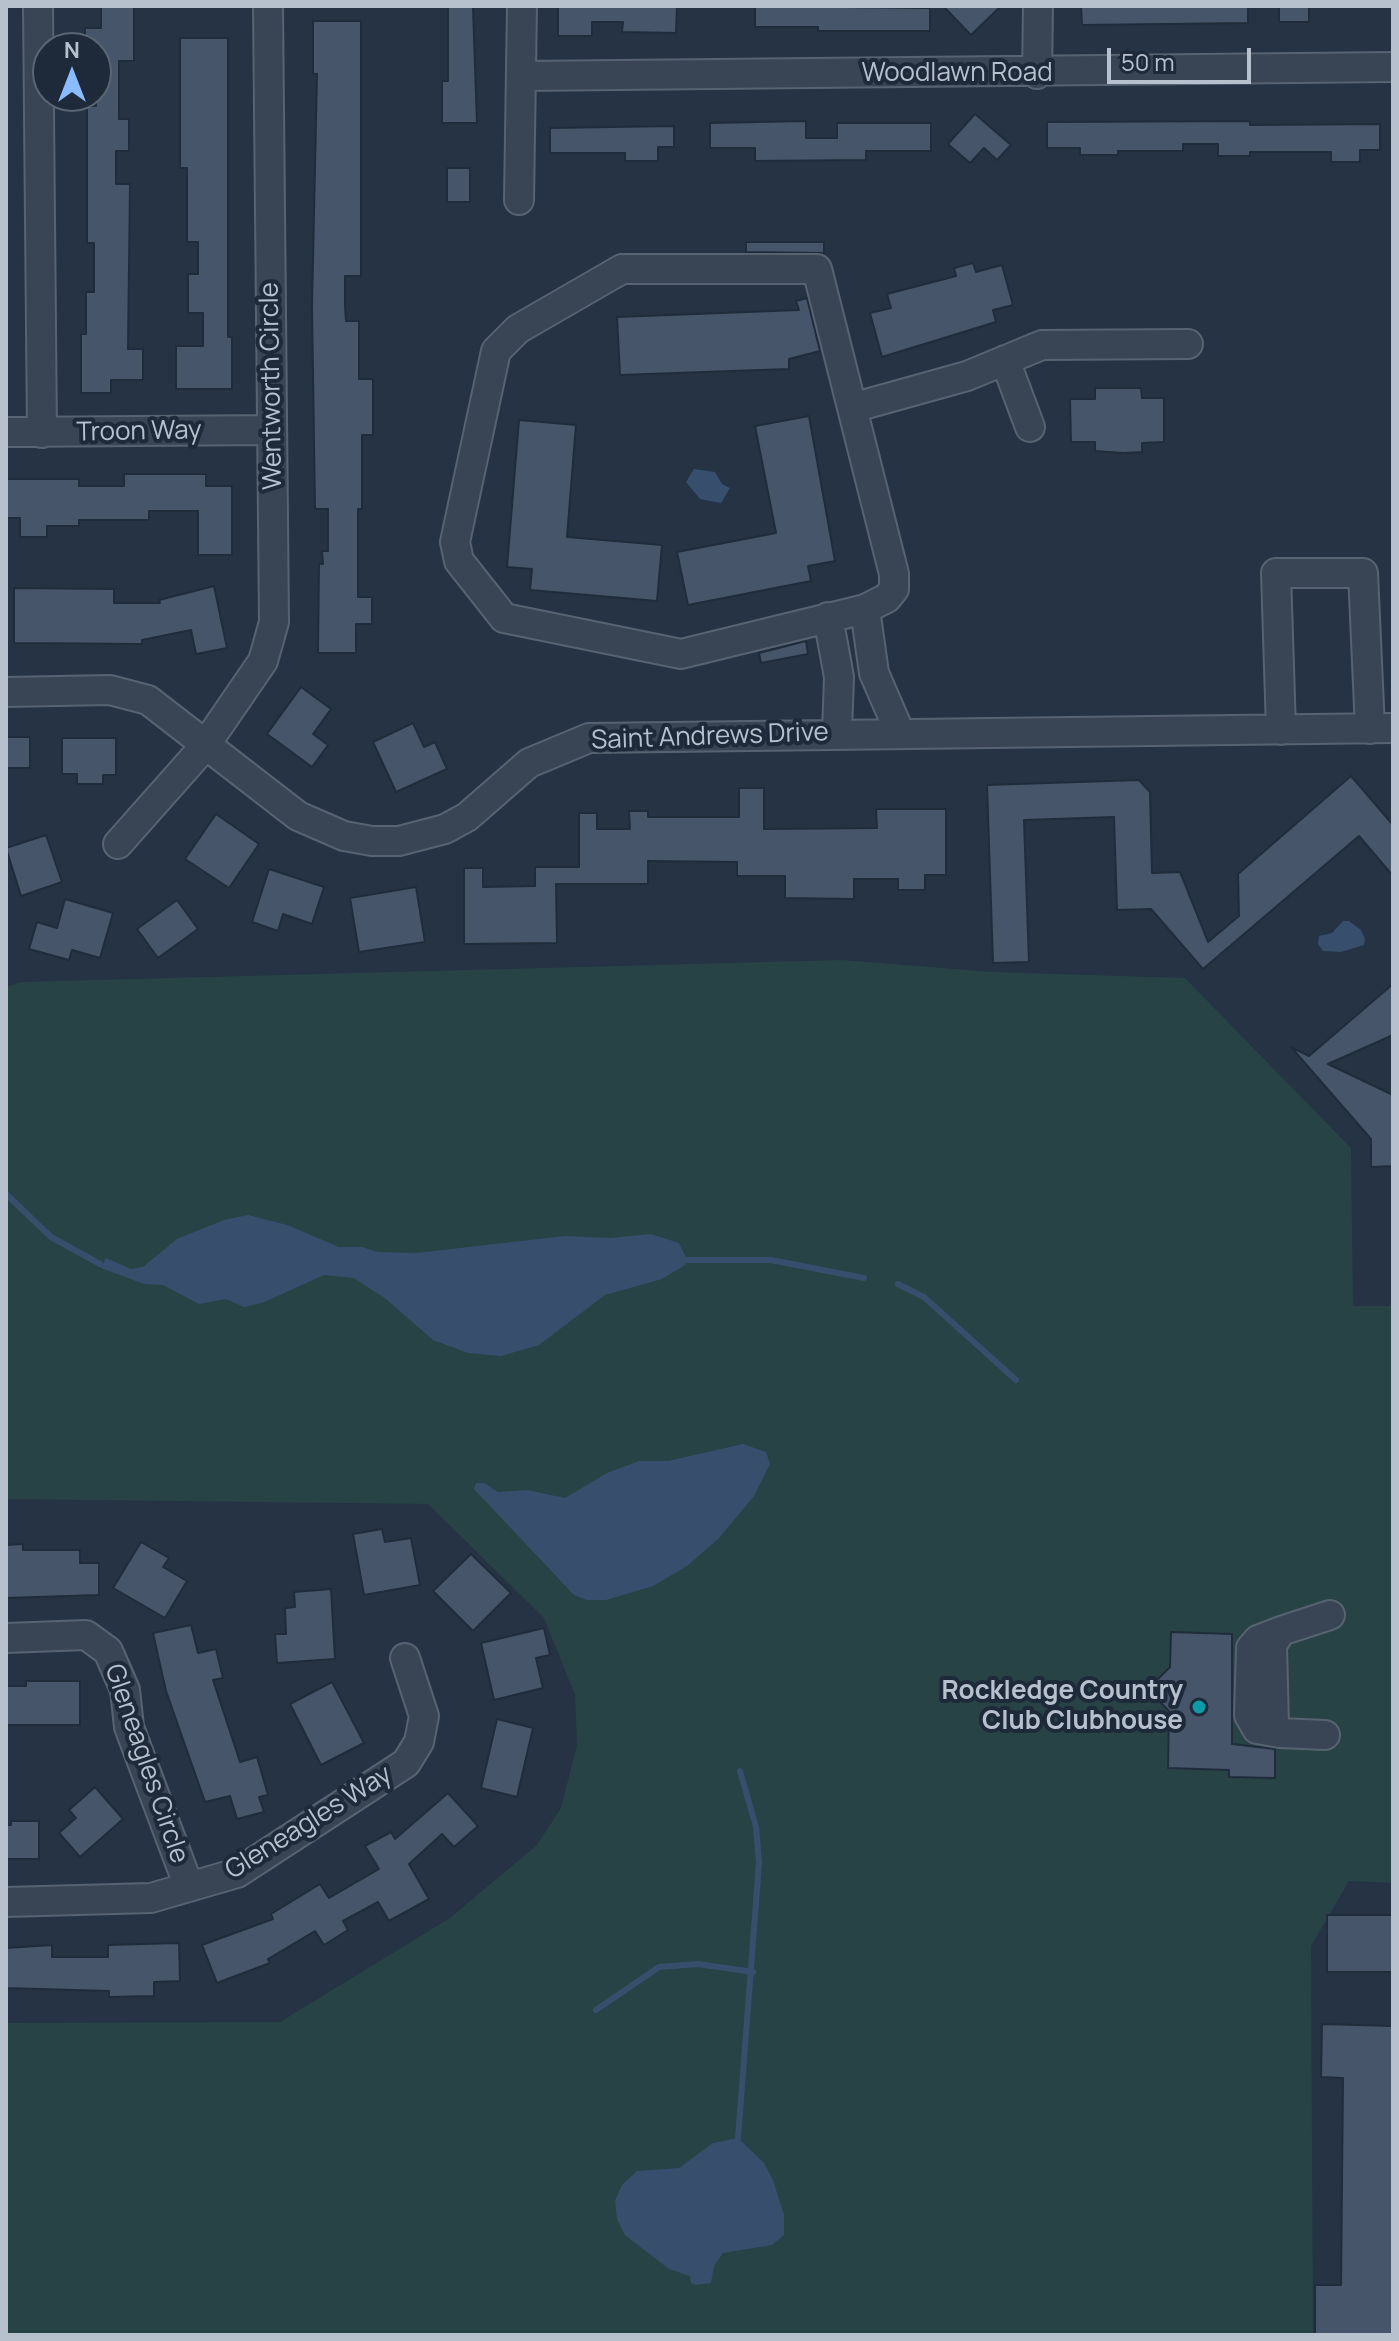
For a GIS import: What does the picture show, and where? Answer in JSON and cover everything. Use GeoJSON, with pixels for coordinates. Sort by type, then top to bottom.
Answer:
{"type":"FeatureCollection","features":[{"type":"Feature","properties":{"kind":"street"},"geometry":{"type":"LineString","coordinates":[[38,6],[42,433]]}},
{"type":"Feature","properties":{"kind":"street","name":"Wentworth Circle"},"geometry":{"type":"LineString","coordinates":[[118,844],[204,747],[263,661],[274,622],[268,6]]}},
{"type":"Feature","properties":{"kind":"street"},"geometry":{"type":"LineString","coordinates":[[519,200],[522,6]]}},
{"type":"Feature","properties":{"kind":"street"},"geometry":{"type":"LineString","coordinates":[[1037,74],[1038,6]]}},
{"type":"Feature","properties":{"kind":"street","name":"Woodlawn Road"},"geometry":{"type":"LineString","coordinates":[[522,76],[1037,74],[1393,67]]}},
{"type":"Feature","properties":{"kind":"street"},"geometry":{"type":"LineString","coordinates":[[622,269],[817,269],[852,408],[894,574],[894,589],[887,598],[865,609],[681,654],[504,618],[459,561],[455,542],[496,351],[518,329],[622,269]]}},
{"type":"Feature","properties":{"kind":"street"},"geometry":{"type":"LineString","coordinates":[[852,408],[967,376],[1042,345],[1188,344]]}},
{"type":"Feature","properties":{"kind":"street"},"geometry":{"type":"LineString","coordinates":[[1005,360],[1030,427]]}},
{"type":"Feature","properties":{"kind":"street","name":"Troon Way"},"geometry":{"type":"LineString","coordinates":[[6,432],[272,430]]}},
{"type":"Feature","properties":{"kind":"street"},"geometry":{"type":"LineString","coordinates":[[1281,730],[1276,573],[1363,573],[1381,728]]}},
{"type":"Feature","properties":{"kind":"street"},"geometry":{"type":"LineString","coordinates":[[865,609],[874,673],[900,733]]}},
{"type":"Feature","properties":{"kind":"street"},"geometry":{"type":"LineString","coordinates":[[828,617],[839,677],[837,733]]}},
{"type":"Feature","properties":{"kind":"street","name":"Saint Andrews Drive"},"geometry":{"type":"LineString","coordinates":[[6,692],[110,690],[148,700],[204,747],[309,822],[344,836],[399,841],[445,829],[467,817],[529,763],[589,738],[1381,728]]}},
{"type":"Feature","properties":{"kind":"street"},"geometry":{"type":"LineString","coordinates":[[1325,1735],[1280,1733],[1273,1719],[1272,1645],[1281,1631],[1330,1615]]}},
{"type":"Feature","properties":{"kind":"street","name":"Gleneagles Circle"},"geometry":{"type":"LineString","coordinates":[[6,1638],[86,1635],[108,1651],[125,1690],[129,1727],[189,1887]]}},
{"type":"Feature","properties":{"kind":"street","name":"Gleneagles Way"},"geometry":{"type":"LineString","coordinates":[[6,1902],[151,1898],[237,1873],[406,1763],[419,1742],[424,1716],[405,1658]]}},
{"type":"Feature","properties":{"kind":"green space"},"geometry":{"type":"Polygon","coordinates":[[[841,960],[993,972],[1185,978],[1351,1148],[1353,1306],[1393,1306],[1393,1883],[1349,1881],[1311,1946],[1313,2335],[6,2335],[6,2023],[280,2022],[450,1918],[537,1845],[561,1808],[577,1745],[575,1695],[544,1618],[428,1504],[6,1499],[6,987],[21,982],[841,960]]]}},
{"type":"Feature","properties":{"kind":"water"},"geometry":{"type":"Polygon","coordinates":[[[694,469],[715,472],[722,484],[730,488],[721,503],[700,499],[686,482],[694,469]]]}},
{"type":"Feature","properties":{"kind":"water"},"geometry":{"type":"Polygon","coordinates":[[[1343,921],[1349,921],[1361,930],[1364,945],[1341,952],[1323,951],[1318,944],[1319,936],[1332,933],[1343,921]]]}},
{"type":"Feature","properties":{"kind":"water"},"geometry":{"type":"Polygon","coordinates":[[[248,1215],[287,1225],[339,1247],[362,1247],[378,1252],[416,1253],[565,1236],[611,1238],[651,1234],[679,1243],[687,1260],[685,1265],[662,1279],[605,1295],[539,1345],[501,1356],[468,1353],[433,1340],[386,1299],[354,1278],[324,1275],[262,1303],[244,1307],[226,1299],[199,1304],[163,1285],[144,1284],[101,1268],[106,1258],[131,1269],[143,1267],[177,1239],[224,1220],[248,1215]]]}},
{"type":"Feature","properties":{"kind":"water"},"geometry":{"type":"Polygon","coordinates":[[[743,1444],[766,1452],[770,1464],[754,1496],[719,1538],[687,1566],[653,1586],[606,1600],[587,1600],[574,1595],[474,1489],[476,1483],[484,1483],[498,1492],[527,1490],[565,1498],[607,1473],[639,1461],[668,1461],[743,1444]]]}},
{"type":"Feature","properties":{"kind":"water"},"geometry":{"type":"Polygon","coordinates":[[[738,2138],[764,2163],[773,2180],[784,2215],[784,2235],[772,2245],[723,2253],[714,2266],[711,2283],[696,2285],[691,2283],[690,2276],[669,2269],[625,2235],[617,2219],[615,2201],[622,2185],[637,2171],[679,2168],[713,2143],[738,2138]]]}},
{"type":"Feature","properties":{"kind":"building"},"geometry":{"type":"Polygon","coordinates":[[[101,6],[134,6],[134,61],[119,61],[119,119],[129,119],[129,151],[116,151],[116,184],[130,184],[128,349],[143,349],[143,380],[111,380],[111,393],[81,393],[81,334],[86,334],[86,292],[94,292],[94,243],[87,243],[87,112],[112,112],[112,32],[85,32],[85,28],[101,28],[101,6]]]}},
{"type":"Feature","properties":{"kind":"building"},"geometry":{"type":"Polygon","coordinates":[[[558,6],[677,6],[676,33],[622,32],[623,22],[592,22],[592,36],[558,36],[558,6]]]}},
{"type":"Feature","properties":{"kind":"building"},"geometry":{"type":"Polygon","coordinates":[[[755,6],[930,8],[930,31],[818,31],[818,27],[755,27],[755,6]]]}},
{"type":"Feature","properties":{"kind":"building"},"geometry":{"type":"Polygon","coordinates":[[[943,6],[1001,6],[971,35],[943,6]]]}},
{"type":"Feature","properties":{"kind":"building"},"geometry":{"type":"Polygon","coordinates":[[[1081,6],[1248,6],[1248,23],[1082,25],[1081,6]]]}},
{"type":"Feature","properties":{"kind":"building"},"geometry":{"type":"Polygon","coordinates":[[[1279,6],[1309,6],[1309,22],[1279,22],[1279,6]]]}},
{"type":"Feature","properties":{"kind":"building"},"geometry":{"type":"Polygon","coordinates":[[[448,7],[473,7],[477,123],[442,123],[442,81],[448,81],[448,7]]]}},
{"type":"Feature","properties":{"kind":"building"},"geometry":{"type":"Polygon","coordinates":[[[313,21],[361,21],[361,276],[345,276],[345,306],[346,321],[359,321],[359,379],[373,379],[373,435],[362,435],[362,509],[358,509],[358,597],[372,597],[372,624],[356,624],[356,653],[318,653],[319,564],[323,564],[322,551],[328,551],[328,509],[315,509],[312,306],[317,74],[313,74],[313,21]]]}},
{"type":"Feature","properties":{"kind":"building"},"geometry":{"type":"Polygon","coordinates":[[[180,38],[228,38],[228,337],[232,337],[232,389],[176,389],[176,346],[203,346],[203,313],[188,313],[188,274],[198,274],[198,242],[187,242],[187,168],[180,168],[180,38]]]}},
{"type":"Feature","properties":{"kind":"building"},"geometry":{"type":"Polygon","coordinates":[[[975,114],[1011,145],[997,160],[984,148],[970,163],[948,144],[975,114]]]}},
{"type":"Feature","properties":{"kind":"building"},"geometry":{"type":"Polygon","coordinates":[[[806,121],[806,138],[837,138],[837,123],[931,123],[931,151],[866,151],[866,160],[755,161],[755,148],[710,148],[710,123],[806,121]]]}},
{"type":"Feature","properties":{"kind":"building"},"geometry":{"type":"Polygon","coordinates":[[[1250,121],[1250,125],[1380,124],[1380,150],[1360,150],[1360,162],[1331,162],[1331,152],[1250,152],[1250,156],[1218,156],[1218,144],[1183,144],[1183,151],[1118,151],[1118,155],[1080,155],[1080,148],[1047,148],[1047,122],[1250,121]]]}},
{"type":"Feature","properties":{"kind":"building"},"geometry":{"type":"Polygon","coordinates":[[[674,126],[674,147],[658,147],[658,161],[625,161],[625,153],[550,153],[550,128],[674,126]]]}},
{"type":"Feature","properties":{"kind":"building"},"geometry":{"type":"Polygon","coordinates":[[[447,168],[470,168],[470,202],[447,202],[447,168]]]}},
{"type":"Feature","properties":{"kind":"building"},"geometry":{"type":"Polygon","coordinates":[[[746,242],[824,242],[824,253],[746,252],[746,242]]]}},
{"type":"Feature","properties":{"kind":"building"},"geometry":{"type":"Polygon","coordinates":[[[973,263],[976,272],[1002,265],[1013,305],[993,310],[996,322],[882,357],[870,313],[891,308],[887,294],[956,276],[954,268],[973,263]]]}},
{"type":"Feature","properties":{"kind":"building"},"geometry":{"type":"Polygon","coordinates":[[[807,298],[820,351],[789,359],[789,369],[620,375],[617,317],[799,310],[796,301],[807,298]]]}},
{"type":"Feature","properties":{"kind":"building"},"geometry":{"type":"Polygon","coordinates":[[[1095,388],[1141,388],[1142,398],[1164,398],[1164,442],[1142,443],[1142,452],[1123,453],[1095,451],[1095,442],[1071,442],[1070,399],[1095,399],[1095,388]]]}},
{"type":"Feature","properties":{"kind":"building"},"geometry":{"type":"Polygon","coordinates":[[[809,416],[835,561],[808,566],[811,581],[688,605],[677,552],[776,533],[755,426],[809,416]]]}},
{"type":"Feature","properties":{"kind":"building"},"geometry":{"type":"Polygon","coordinates":[[[519,420],[576,425],[567,537],[662,545],[657,601],[530,590],[532,569],[507,567],[519,420]]]}},
{"type":"Feature","properties":{"kind":"building"},"geometry":{"type":"Polygon","coordinates":[[[124,474],[206,474],[206,486],[232,486],[232,555],[198,555],[198,511],[149,511],[149,520],[79,520],[79,526],[47,526],[47,537],[20,537],[20,518],[6,518],[6,479],[79,479],[79,486],[124,486],[124,474]]]}},
{"type":"Feature","properties":{"kind":"building"},"geometry":{"type":"Polygon","coordinates":[[[214,586],[227,648],[196,654],[191,630],[142,640],[142,644],[14,643],[14,588],[114,589],[114,603],[160,603],[159,600],[214,586]]]}},
{"type":"Feature","properties":{"kind":"building"},"geometry":{"type":"Polygon","coordinates":[[[806,641],[808,654],[761,663],[759,653],[806,641]]]}},
{"type":"Feature","properties":{"kind":"building"},"geometry":{"type":"Polygon","coordinates":[[[301,687],[331,709],[313,734],[328,745],[312,767],[267,734],[301,687]]]}},
{"type":"Feature","properties":{"kind":"building"},"geometry":{"type":"Polygon","coordinates":[[[413,723],[424,747],[435,742],[447,769],[396,792],[373,742],[413,723]]]}},
{"type":"Feature","properties":{"kind":"building"},"geometry":{"type":"Polygon","coordinates":[[[6,737],[30,737],[30,768],[6,768],[6,737]]]}},
{"type":"Feature","properties":{"kind":"building"},"geometry":{"type":"Polygon","coordinates":[[[62,738],[116,738],[116,775],[103,775],[103,784],[77,784],[77,774],[62,774],[62,738]]]}},
{"type":"Feature","properties":{"kind":"building"},"geometry":{"type":"Polygon","coordinates":[[[1351,776],[1393,825],[1393,876],[1359,836],[1203,969],[1151,909],[1117,910],[1114,817],[1024,820],[1029,962],[993,963],[987,785],[1139,780],[1150,792],[1152,873],[1180,872],[1208,942],[1239,916],[1238,874],[1351,776]]]}},
{"type":"Feature","properties":{"kind":"building"},"geometry":{"type":"Polygon","coordinates":[[[739,788],[764,788],[764,829],[877,828],[876,809],[946,809],[946,875],[925,875],[925,890],[898,890],[898,879],[854,879],[854,899],[785,898],[785,876],[737,876],[737,862],[648,861],[648,884],[556,884],[557,943],[464,944],[464,868],[483,868],[483,887],[535,886],[535,867],[579,867],[579,813],[597,813],[597,829],[630,829],[629,811],[648,811],[648,817],[739,817],[739,788]]]}},
{"type":"Feature","properties":{"kind":"building"},"geometry":{"type":"Polygon","coordinates":[[[216,814],[259,844],[229,888],[185,859],[216,814]]]}},
{"type":"Feature","properties":{"kind":"building"},"geometry":{"type":"Polygon","coordinates":[[[46,835],[62,882],[21,896],[6,848],[46,835]]]}},
{"type":"Feature","properties":{"kind":"building"},"geometry":{"type":"Polygon","coordinates":[[[269,869],[324,887],[312,924],[283,914],[278,931],[252,922],[269,869]]]}},
{"type":"Feature","properties":{"kind":"building"},"geometry":{"type":"Polygon","coordinates":[[[416,887],[425,942],[359,952],[350,898],[416,887]]]}},
{"type":"Feature","properties":{"kind":"building"},"geometry":{"type":"Polygon","coordinates":[[[65,899],[113,913],[100,958],[72,950],[69,960],[29,949],[37,922],[57,928],[65,899]]]}},
{"type":"Feature","properties":{"kind":"building"},"geometry":{"type":"Polygon","coordinates":[[[177,900],[198,929],[158,958],[137,929],[177,900]]]}},
{"type":"Feature","properties":{"kind":"building"},"geometry":{"type":"Polygon","coordinates":[[[1393,984],[1393,1035],[1328,1064],[1393,1095],[1393,1166],[1371,1167],[1371,1139],[1291,1047],[1309,1056],[1393,984]]]}},
{"type":"Feature","properties":{"kind":"building"},"geometry":{"type":"Polygon","coordinates":[[[382,1529],[385,1542],[411,1538],[420,1585],[364,1595],[353,1534],[382,1529]]]}},
{"type":"Feature","properties":{"kind":"building"},"geometry":{"type":"Polygon","coordinates":[[[141,1542],[169,1558],[163,1567],[187,1581],[165,1618],[113,1588],[141,1542]]]}},
{"type":"Feature","properties":{"kind":"building"},"geometry":{"type":"Polygon","coordinates":[[[23,1544],[23,1550],[80,1550],[80,1563],[99,1563],[99,1595],[6,1598],[6,1545],[23,1544]]]}},
{"type":"Feature","properties":{"kind":"building"},"geometry":{"type":"Polygon","coordinates":[[[471,1554],[511,1593],[473,1631],[433,1591],[471,1554]]]}},
{"type":"Feature","properties":{"kind":"building"},"geometry":{"type":"Polygon","coordinates":[[[331,1589],[335,1659],[277,1663],[275,1634],[286,1634],[285,1608],[295,1607],[294,1592],[331,1589]]]}},
{"type":"Feature","properties":{"kind":"building"},"geometry":{"type":"Polygon","coordinates":[[[191,1625],[198,1653],[216,1649],[223,1678],[213,1680],[240,1762],[257,1757],[268,1795],[259,1797],[264,1812],[237,1819],[230,1796],[205,1802],[166,1691],[153,1633],[191,1625]]]}},
{"type":"Feature","properties":{"kind":"building"},"geometry":{"type":"Polygon","coordinates":[[[544,1628],[550,1655],[536,1658],[543,1688],[494,1700],[481,1643],[544,1628]]]}},
{"type":"Feature","properties":{"kind":"building","name":"Rockledge Country Club Clubhouse"},"geometry":{"type":"Polygon","coordinates":[[[1171,1632],[1232,1634],[1232,1744],[1275,1749],[1275,1778],[1229,1777],[1229,1770],[1168,1768],[1169,1711],[1156,1698],[1157,1680],[1170,1667],[1171,1632]]]}},
{"type":"Feature","properties":{"kind":"building"},"geometry":{"type":"Polygon","coordinates":[[[26,1681],[80,1681],[80,1725],[6,1725],[6,1686],[26,1686],[26,1681]]]}},
{"type":"Feature","properties":{"kind":"building"},"geometry":{"type":"Polygon","coordinates":[[[332,1682],[364,1743],[321,1765],[290,1704],[332,1682]]]}},
{"type":"Feature","properties":{"kind":"building"},"geometry":{"type":"Polygon","coordinates":[[[497,1719],[533,1728],[517,1797],[481,1788],[497,1719]]]}},
{"type":"Feature","properties":{"kind":"building"},"geometry":{"type":"Polygon","coordinates":[[[95,1787],[123,1819],[80,1857],[59,1833],[76,1818],[69,1810],[95,1787]]]}},
{"type":"Feature","properties":{"kind":"building"},"geometry":{"type":"Polygon","coordinates":[[[448,1793],[478,1826],[454,1847],[442,1834],[409,1864],[429,1899],[389,1921],[378,1902],[343,1921],[348,1930],[324,1945],[315,1931],[268,1959],[270,1963],[217,1983],[202,1945],[273,1919],[271,1914],[320,1884],[329,1898],[379,1869],[365,1846],[391,1832],[395,1839],[448,1793]]]}},
{"type":"Feature","properties":{"kind":"building"},"geometry":{"type":"Polygon","coordinates":[[[11,1821],[39,1821],[39,1859],[6,1859],[6,1825],[11,1825],[11,1821]]]}},
{"type":"Feature","properties":{"kind":"building"},"geometry":{"type":"Polygon","coordinates":[[[1327,1915],[1393,1915],[1393,1972],[1327,1972],[1327,1915]]]}},
{"type":"Feature","properties":{"kind":"building"},"geometry":{"type":"Polygon","coordinates":[[[179,1943],[180,1981],[154,1982],[154,1996],[109,1997],[109,1991],[6,1988],[6,1948],[52,1945],[52,1957],[108,1957],[108,1945],[179,1943]]]}},
{"type":"Feature","properties":{"kind":"building"},"geometry":{"type":"Polygon","coordinates":[[[1322,2024],[1393,2026],[1393,2335],[1315,2335],[1315,2285],[1341,2285],[1343,2078],[1321,2077],[1322,2024]]]}},
{"type":"Feature","properties":{"kind":"waterway"},"geometry":{"type":"LineString","coordinates":[[6,1194],[51,1237],[100,1264]]}},
{"type":"Feature","properties":{"kind":"waterway"},"geometry":{"type":"LineString","coordinates":[[687,1260],[771,1260],[864,1278]]}},
{"type":"Feature","properties":{"kind":"waterway"},"geometry":{"type":"LineString","coordinates":[[898,1284],[924,1297],[1016,1380]]}},
{"type":"Feature","properties":{"kind":"waterway"},"geometry":{"type":"LineString","coordinates":[[738,2138],[759,1863],[756,1827],[740,1771]]}},
{"type":"Feature","properties":{"kind":"waterway"},"geometry":{"type":"LineString","coordinates":[[596,2010],[659,1967],[698,1964],[753,1972]]}},
{"type":"Feature","properties":{"kind":"place","name":"Rockledge Country Club Clubhouse"},"geometry":{"type":"Point","coordinates":[1199,1707]}}]}
